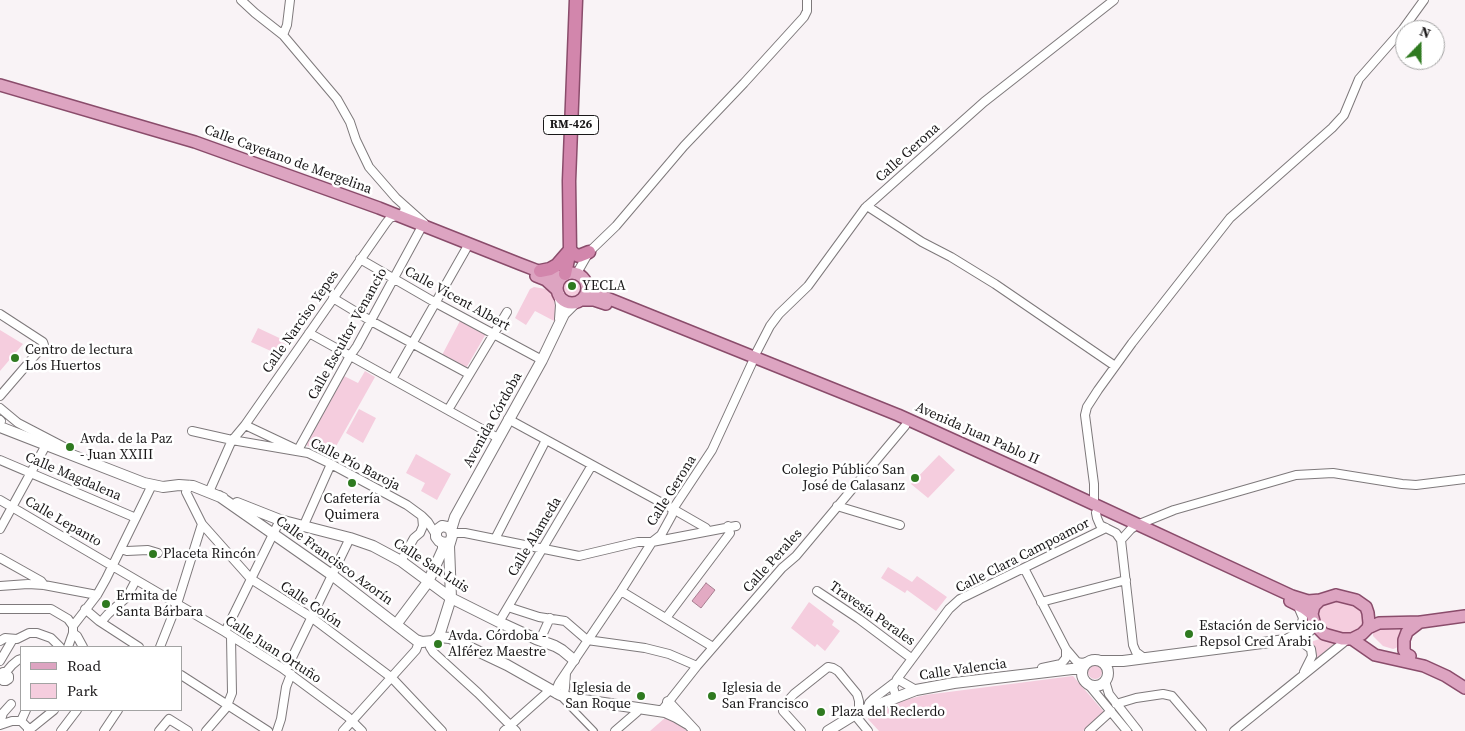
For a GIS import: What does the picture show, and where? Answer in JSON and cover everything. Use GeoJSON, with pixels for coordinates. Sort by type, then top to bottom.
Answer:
{"type":"FeatureCollection","features":[{"type":"Feature","properties":{"kind":"highway","name":"RM-426"},"geometry":{"type":"LineString","coordinates":[[576,0],[569,181],[570,250],[578,272]]}},
{"type":"Feature","properties":{"kind":"highway"},"geometry":{"type":"LineString","coordinates":[[540,272],[557,265],[570,250],[579,256],[578,272]]}},
{"type":"Feature","properties":{"kind":"main road","name":"Calle Cayetano de Mergelina"},"geometry":{"type":"LineString","coordinates":[[0,85],[195,142],[398,213],[425,229],[466,248],[546,280],[566,302],[594,300],[616,305]]}},
{"type":"Feature","properties":{"kind":"main road","name":"Calle Cayetano de Mergelina"},"geometry":{"type":"LineString","coordinates":[[0,91],[194,148],[398,213]]}},
{"type":"Feature","properties":{"kind":"main road","name":"Calle Cayetano de Mergelina"},"geometry":{"type":"LineString","coordinates":[[425,229],[540,272],[578,272],[595,293],[616,305]]}},
{"type":"Feature","properties":{"kind":"main road"},"geometry":{"type":"LineString","coordinates":[[560,323],[557,285],[578,272],[586,294],[578,301]]}},
{"type":"Feature","properties":{"kind":"main road","name":"Avenida Córdoba"},"geometry":{"type":"LineString","coordinates":[[398,626],[398,622],[428,582],[443,549],[443,534],[456,515],[542,360],[567,309],[578,301]]}},
{"type":"Feature","properties":{"kind":"main road","name":"Avenida Juan Pablo II"},"geometry":{"type":"LineString","coordinates":[[616,305],[898,415],[1297,604],[1308,610],[1312,618]]}},
{"type":"Feature","properties":{"kind":"main road","name":"Avenida Juan Pablo II"},"geometry":{"type":"LineString","coordinates":[[753,360],[1095,509]]}},
{"type":"Feature","properties":{"kind":"main road"},"geometry":{"type":"LineString","coordinates":[[0,422],[12,432],[152,485],[190,485],[214,494]]}},
{"type":"Feature","properties":{"kind":"main road","name":"Calle San Luis"},"geometry":{"type":"LineString","coordinates":[[214,494],[280,520],[350,538],[373,546],[401,561],[451,598],[499,622],[559,647],[574,660]]}},
{"type":"Feature","properties":{"kind":"main road","name":"Calle Francisco Azorín"},"geometry":{"type":"LineString","coordinates":[[214,494],[332,575],[398,626],[418,646]]}},
{"type":"Feature","properties":{"kind":"main road","name":"Avenida Juan Pablo II"},"geometry":{"type":"LineString","coordinates":[[1134,527],[1292,596],[1308,601],[1320,600]]}},
{"type":"Feature","properties":{"kind":"main road"},"geometry":{"type":"LineString","coordinates":[[436,639],[451,598],[443,534]]}},
{"type":"Feature","properties":{"kind":"main road"},"geometry":{"type":"LineString","coordinates":[[1123,661],[1115,666],[1099,685],[1089,685],[1081,674],[1084,666],[1094,659],[1123,661],[1281,641],[1303,636],[1313,624],[1314,606],[1320,600],[1336,595],[1350,597],[1362,603],[1368,613],[1370,623],[1367,630],[1370,641],[1377,647],[1387,652],[1436,663],[1465,679]]}},
{"type":"Feature","properties":{"kind":"main road"},"geometry":{"type":"LineString","coordinates":[[1368,613],[1389,622]]}},
{"type":"Feature","properties":{"kind":"main road"},"geometry":{"type":"LineString","coordinates":[[1312,618],[1318,629],[1324,634],[1335,638],[1350,639],[1358,637],[1375,624],[1421,622],[1465,616]]}},
{"type":"Feature","properties":{"kind":"main road"},"geometry":{"type":"LineString","coordinates":[[1410,656],[1404,650],[1404,640],[1407,632],[1421,622]]}},
{"type":"Feature","properties":{"kind":"main road"},"geometry":{"type":"LineString","coordinates":[[1293,639],[1324,634]]}},
{"type":"Feature","properties":{"kind":"main road"},"geometry":{"type":"LineString","coordinates":[[418,646],[436,639],[450,638],[507,665],[556,693],[577,700],[658,711],[670,714],[692,727]]}},
{"type":"Feature","properties":{"kind":"main road"},"geometry":{"type":"LineString","coordinates":[[1350,639],[1375,655],[1424,666],[1446,676],[1465,688]]}},
{"type":"Feature","properties":{"kind":"main road"},"geometry":{"type":"LineString","coordinates":[[1106,661],[1106,677]]}},
{"type":"Feature","properties":{"kind":"main road","name":"Calle Valencia"},"geometry":{"type":"LineString","coordinates":[[828,731],[860,711],[916,690],[954,683],[1084,666]]}},
{"type":"Feature","properties":{"kind":"main road"},"geometry":{"type":"LineString","coordinates":[[668,702],[692,727]]}},
{"type":"Feature","properties":{"kind":"street"},"geometry":{"type":"LineString","coordinates":[[241,0],[283,35],[337,99],[350,122],[369,167],[398,213],[425,229]]}},
{"type":"Feature","properties":{"kind":"street"},"geometry":{"type":"LineString","coordinates":[[283,35],[287,25],[290,0]]}},
{"type":"Feature","properties":{"kind":"street"},"geometry":{"type":"LineString","coordinates":[[578,272],[684,146],[804,17],[807,11],[806,0]]}},
{"type":"Feature","properties":{"kind":"street","name":"Calle Gerona"},"geometry":{"type":"LineString","coordinates":[[556,693],[559,683],[652,542],[660,535],[672,515],[673,509],[715,446],[753,360],[770,326],[779,314],[808,286],[867,206],[984,102],[1114,0]]}},
{"type":"Feature","properties":{"kind":"street"},"geometry":{"type":"LineString","coordinates":[[1144,658],[1136,652],[1133,645],[1121,540],[1118,535],[1098,522],[1085,412],[1115,366],[1230,218],[1332,128],[1344,115],[1359,79],[1424,0]]}},
{"type":"Feature","properties":{"kind":"street"},"geometry":{"type":"LineString","coordinates":[[867,206],[922,242],[995,284],[1115,366]]}},
{"type":"Feature","properties":{"kind":"street","name":"Calle Narciso Yepes"},"geometry":{"type":"LineString","coordinates":[[214,494],[232,440],[245,425],[360,259],[398,213]]}},
{"type":"Feature","properties":{"kind":"street","name":"Calle Escultor Venancio"},"geometry":{"type":"LineString","coordinates":[[298,450],[394,279],[425,229]]}},
{"type":"Feature","properties":{"kind":"street"},"geometry":{"type":"LineString","coordinates":[[392,379],[466,248]]}},
{"type":"Feature","properties":{"kind":"street","name":"Calle Vicent Albert"},"geometry":{"type":"LineString","coordinates":[[360,259],[436,303],[542,360]]}},
{"type":"Feature","properties":{"kind":"street"},"geometry":{"type":"LineString","coordinates":[[333,298],[412,344],[470,374]]}},
{"type":"Feature","properties":{"kind":"street"},"geometry":{"type":"LineString","coordinates":[[448,410],[507,312]]}},
{"type":"Feature","properties":{"kind":"street"},"geometry":{"type":"LineString","coordinates":[[0,314],[43,342],[44,345],[0,396]]}},
{"type":"Feature","properties":{"kind":"street"},"geometry":{"type":"LineString","coordinates":[[310,333],[498,438]]}},
{"type":"Feature","properties":{"kind":"street"},"geometry":{"type":"LineString","coordinates":[[0,408],[18,422],[66,448],[73,456]]}},
{"type":"Feature","properties":{"kind":"street"},"geometry":{"type":"LineString","coordinates":[[508,420],[673,509],[706,528],[707,531]]}},
{"type":"Feature","properties":{"kind":"street"},"geometry":{"type":"LineString","coordinates":[[245,425],[298,450]]}},
{"type":"Feature","properties":{"kind":"street","name":"Calle Perales"},"geometry":{"type":"LineString","coordinates":[[658,711],[663,709],[713,647],[782,568],[796,556],[905,426]]}},
{"type":"Feature","properties":{"kind":"street","name":"Calle Pío Baroja"},"geometry":{"type":"LineString","coordinates":[[192,431],[308,453],[422,516]]}},
{"type":"Feature","properties":{"kind":"street"},"geometry":{"type":"LineString","coordinates":[[495,539],[546,440]]}},
{"type":"Feature","properties":{"kind":"street"},"geometry":{"type":"LineString","coordinates":[[0,529],[46,445]]}},
{"type":"Feature","properties":{"kind":"street","name":"Calle Magdalena"},"geometry":{"type":"LineString","coordinates":[[0,460],[136,518]]}},
{"type":"Feature","properties":{"kind":"street"},"geometry":{"type":"LineString","coordinates":[[304,527],[331,464]]}},
{"type":"Feature","properties":{"kind":"street","name":"Calle Alameda"},"geometry":{"type":"LineString","coordinates":[[499,622],[592,465]]}},
{"type":"Feature","properties":{"kind":"street"},"geometry":{"type":"LineString","coordinates":[[1121,540],[1134,527],[1174,510],[1288,476],[1333,473],[1416,485],[1465,479]]}},
{"type":"Feature","properties":{"kind":"street"},"geometry":{"type":"LineString","coordinates":[[68,646],[73,630],[97,595],[113,566],[152,485]]}},
{"type":"Feature","properties":{"kind":"street"},"geometry":{"type":"LineString","coordinates":[[189,498],[186,492],[190,485]]}},
{"type":"Feature","properties":{"kind":"street"},"geometry":{"type":"LineString","coordinates":[[172,486],[189,498]]}},
{"type":"Feature","properties":{"kind":"street","name":"Calle Colón"},"geometry":{"type":"LineString","coordinates":[[189,498],[202,524],[251,580],[311,618],[392,678],[442,731]]}},
{"type":"Feature","properties":{"kind":"street","name":"Calle Lepanto"},"geometry":{"type":"LineString","coordinates":[[0,500],[113,566]]}},
{"type":"Feature","properties":{"kind":"street"},"geometry":{"type":"LineString","coordinates":[[837,506],[900,526]]}},
{"type":"Feature","properties":{"kind":"street"},"geometry":{"type":"LineString","coordinates":[[456,515],[461,527],[474,535]]}},
{"type":"Feature","properties":{"kind":"street"},"geometry":{"type":"LineString","coordinates":[[401,561],[414,538],[420,533],[424,523],[422,516]]}},
{"type":"Feature","properties":{"kind":"street"},"geometry":{"type":"LineString","coordinates":[[422,516],[443,534]]}},
{"type":"Feature","properties":{"kind":"street"},"geometry":{"type":"LineString","coordinates":[[206,731],[232,696],[228,634],[280,520]]}},
{"type":"Feature","properties":{"kind":"street"},"geometry":{"type":"LineString","coordinates":[[160,646],[177,604],[202,524]]}},
{"type":"Feature","properties":{"kind":"street"},"geometry":{"type":"LineString","coordinates":[[420,533],[443,534],[457,532],[579,556],[638,542],[652,542],[732,526],[730,533],[666,618]]}},
{"type":"Feature","properties":{"kind":"street","name":"Calle Clara Campoamor"},"geometry":{"type":"LineString","coordinates":[[860,711],[895,681],[949,609],[960,600],[1106,528]]}},
{"type":"Feature","properties":{"kind":"street"},"geometry":{"type":"LineString","coordinates":[[277,731],[281,720],[288,672],[311,618],[350,538]]}},
{"type":"Feature","properties":{"kind":"street"},"geometry":{"type":"LineString","coordinates":[[121,549],[126,551],[148,550],[158,554]]}},
{"type":"Feature","properties":{"kind":"street"},"geometry":{"type":"LineString","coordinates":[[0,558],[41,581],[44,585]]}},
{"type":"Feature","properties":{"kind":"street","name":"Calle Juan Ortuño"},"geometry":{"type":"LineString","coordinates":[[113,566],[288,672],[352,721],[362,731]]}},
{"type":"Feature","properties":{"kind":"street"},"geometry":{"type":"LineString","coordinates":[[1024,568],[1066,649],[1077,662],[1084,666]]}},
{"type":"Feature","properties":{"kind":"street"},"geometry":{"type":"LineString","coordinates":[[101,622],[127,598],[136,580]]}},
{"type":"Feature","properties":{"kind":"street"},"geometry":{"type":"LineString","coordinates":[[1042,602],[1126,580]]}},
{"type":"Feature","properties":{"kind":"street"},"geometry":{"type":"LineString","coordinates":[[0,586],[44,585],[97,595]]}},
{"type":"Feature","properties":{"kind":"street"},"geometry":{"type":"LineString","coordinates":[[621,591],[713,647]]}},
{"type":"Feature","properties":{"kind":"street","name":"Travesía Perales"},"geometry":{"type":"LineString","coordinates":[[817,591],[912,658]]}},
{"type":"Feature","properties":{"kind":"street"},"geometry":{"type":"LineString","coordinates":[[1281,641],[1296,634],[1301,626],[1302,618],[1297,604]]}},
{"type":"Feature","properties":{"kind":"street"},"geometry":{"type":"LineString","coordinates":[[508,607],[539,617],[568,623],[588,640],[645,648],[669,654],[697,666]]}},
{"type":"Feature","properties":{"kind":"street"},"geometry":{"type":"LineString","coordinates":[[0,609],[51,609],[68,619],[82,646]]}},
{"type":"Feature","properties":{"kind":"street"},"geometry":{"type":"LineString","coordinates":[[86,609],[101,622],[137,646]]}},
{"type":"Feature","properties":{"kind":"street"},"geometry":{"type":"LineString","coordinates":[[540,640],[550,618]]}},
{"type":"Feature","properties":{"kind":"street"},"geometry":{"type":"LineString","coordinates":[[0,641],[5,638],[17,639],[31,633],[45,635],[59,646]]}},
{"type":"Feature","properties":{"kind":"street"},"geometry":{"type":"LineString","coordinates":[[45,635],[51,646]]}},
{"type":"Feature","properties":{"kind":"street"},"geometry":{"type":"LineString","coordinates":[[0,661],[13,639]]}},
{"type":"Feature","properties":{"kind":"street"},"geometry":{"type":"LineString","coordinates":[[436,639],[430,647],[433,652],[510,729],[556,693],[594,731]]}},
{"type":"Feature","properties":{"kind":"street"},"geometry":{"type":"LineString","coordinates":[[1293,639],[1303,643],[1312,652],[1311,660],[1302,675]]}},
{"type":"Feature","properties":{"kind":"street"},"geometry":{"type":"LineString","coordinates":[[1234,731],[1302,675],[1350,639]]}},
{"type":"Feature","properties":{"kind":"street"},"geometry":{"type":"LineString","coordinates":[[1106,661],[1127,656],[1132,650],[1133,645]]}},
{"type":"Feature","properties":{"kind":"street"},"geometry":{"type":"LineString","coordinates":[[343,731],[392,678],[418,646],[433,652]]}},
{"type":"Feature","properties":{"kind":"street"},"geometry":{"type":"LineString","coordinates":[[1026,675],[1039,669],[1061,664],[1066,658],[1066,649]]}},
{"type":"Feature","properties":{"kind":"street"},"geometry":{"type":"LineString","coordinates":[[3,673],[20,659]]}},
{"type":"Feature","properties":{"kind":"street"},"geometry":{"type":"LineString","coordinates":[[801,731],[783,711],[784,705],[794,694],[828,667],[836,669],[855,691],[868,731]]}},
{"type":"Feature","properties":{"kind":"street"},"geometry":{"type":"LineString","coordinates":[[0,679],[4,681],[9,679],[9,674],[3,673]]}},
{"type":"Feature","properties":{"kind":"street"},"geometry":{"type":"LineString","coordinates":[[182,676],[268,731]]}},
{"type":"Feature","properties":{"kind":"street"},"geometry":{"type":"LineString","coordinates":[[1106,677],[1109,694],[1138,731]]}},
{"type":"Feature","properties":{"kind":"street"},"geometry":{"type":"LineString","coordinates":[[896,697],[893,687],[895,681],[916,690]]}},
{"type":"Feature","properties":{"kind":"street"},"geometry":{"type":"LineString","coordinates":[[1089,685],[1127,731]]}},
{"type":"Feature","properties":{"kind":"street"},"geometry":{"type":"LineString","coordinates":[[1116,704],[1136,698],[1163,694],[1172,696],[1202,731]]}},
{"type":"Feature","properties":{"kind":"street"},"geometry":{"type":"LineString","coordinates":[[0,724],[4,713],[11,704]]}},
{"type":"Feature","properties":{"kind":"street"},"geometry":{"type":"LineString","coordinates":[[615,731],[637,712],[638,708]]}},
{"type":"Feature","properties":{"kind":"street"},"geometry":{"type":"LineString","coordinates":[[21,721],[26,711]]}},
{"type":"Feature","properties":{"kind":"street"},"geometry":{"type":"LineString","coordinates":[[21,721],[28,730],[53,711]]}},
{"type":"Feature","properties":{"kind":"street"},"geometry":{"type":"LineString","coordinates":[[62,731],[76,711]]}},
{"type":"Feature","properties":{"kind":"street"},"geometry":{"type":"LineString","coordinates":[[104,731],[117,711]]}},
{"type":"Feature","properties":{"kind":"street"},"geometry":{"type":"LineString","coordinates":[[1092,730],[1111,711]]}},
{"type":"Feature","properties":{"kind":"street"},"geometry":{"type":"LineString","coordinates":[[159,731],[168,719],[188,731]]}},
{"type":"Feature","properties":{"kind":"street"},"geometry":{"type":"LineString","coordinates":[[0,724],[21,721]]}},
{"type":"Feature","properties":{"kind":"green space"},"geometry":{"type":"Polygon","coordinates":[[[572,277],[580,280],[583,288],[580,296],[572,299],[564,296],[561,288],[564,280],[572,277]]]}},
{"type":"Feature","properties":{"kind":"green space"},"geometry":{"type":"Polygon","coordinates":[[[534,287],[546,289],[553,296],[557,309],[556,322],[535,311],[526,325],[515,318],[530,289],[534,287]]]}},
{"type":"Feature","properties":{"kind":"green space"},"geometry":{"type":"Polygon","coordinates":[[[461,319],[487,332],[465,370],[441,357],[461,319]]]}},
{"type":"Feature","properties":{"kind":"green space"},"geometry":{"type":"Polygon","coordinates":[[[258,328],[290,343],[284,357],[251,342],[258,328]]]}},
{"type":"Feature","properties":{"kind":"green space"},"geometry":{"type":"Polygon","coordinates":[[[0,330],[23,344],[0,371],[0,330]]]}},
{"type":"Feature","properties":{"kind":"green space"},"geometry":{"type":"Polygon","coordinates":[[[365,371],[375,377],[330,457],[306,445],[344,376],[358,383],[365,371]]]}},
{"type":"Feature","properties":{"kind":"green space"},"geometry":{"type":"Polygon","coordinates":[[[359,409],[376,418],[363,443],[346,433],[359,409]]]}},
{"type":"Feature","properties":{"kind":"green space"},"geometry":{"type":"Polygon","coordinates":[[[416,454],[451,474],[437,500],[421,491],[425,483],[406,473],[416,454]]]}},
{"type":"Feature","properties":{"kind":"green space"},"geometry":{"type":"Polygon","coordinates":[[[939,455],[955,470],[928,498],[911,484],[939,455]]]}},
{"type":"Feature","properties":{"kind":"green space"},"geometry":{"type":"Polygon","coordinates":[[[888,567],[912,582],[917,576],[947,597],[936,611],[907,590],[905,593],[881,578],[888,567]]]}},
{"type":"Feature","properties":{"kind":"green space"},"geometry":{"type":"Polygon","coordinates":[[[1334,600],[1350,603],[1361,611],[1364,620],[1361,628],[1351,633],[1339,633],[1322,624],[1318,614],[1319,609],[1322,605],[1334,600]]]}},
{"type":"Feature","properties":{"kind":"green space"},"geometry":{"type":"Polygon","coordinates":[[[809,602],[834,621],[832,625],[840,631],[825,651],[817,644],[815,647],[791,628],[809,602]]]}},
{"type":"Feature","properties":{"kind":"green space"},"geometry":{"type":"Polygon","coordinates":[[[1407,627],[1401,643],[1393,649],[1383,646],[1373,636],[1373,632],[1377,628],[1407,627]]]}},
{"type":"Feature","properties":{"kind":"green space"},"geometry":{"type":"Polygon","coordinates":[[[1322,638],[1338,644],[1310,667],[1308,643],[1322,638]]]}},
{"type":"Feature","properties":{"kind":"green space"},"geometry":{"type":"Polygon","coordinates":[[[1092,665],[1098,665],[1102,672],[1098,679],[1092,679],[1088,675],[1088,669],[1092,665]]]}},
{"type":"Feature","properties":{"kind":"green space"},"geometry":{"type":"Polygon","coordinates":[[[1073,676],[1104,712],[1083,731],[879,731],[868,719],[868,715],[875,711],[900,701],[925,695],[1073,676]]]}},
{"type":"Feature","properties":{"kind":"green space"},"geometry":{"type":"Polygon","coordinates":[[[666,717],[680,723],[687,731],[650,731],[666,717]]]}},
{"type":"Feature","properties":{"kind":"shaded area"},"geometry":{"type":"Polygon","coordinates":[[[706,583],[715,590],[701,608],[692,601],[706,583]]]}},
{"type":"Feature","properties":{"kind":"place","name":"YECLA"},"geometry":{"type":"Point","coordinates":[572,286]}},
{"type":"Feature","properties":{"kind":"place","name":"Centro de lectura Los Huertos"},"geometry":{"type":"Point","coordinates":[15,358]}},
{"type":"Feature","properties":{"kind":"place","name":"Avda. de la Paz - Juan XXIII"},"geometry":{"type":"Point","coordinates":[70,447]}},
{"type":"Feature","properties":{"kind":"place","name":"Colegio Público San José de Calasanz"},"geometry":{"type":"Point","coordinates":[915,478]}},
{"type":"Feature","properties":{"kind":"place","name":"Cafetería Quimera"},"geometry":{"type":"Point","coordinates":[352,483]}},
{"type":"Feature","properties":{"kind":"place","name":"Placeta Rincón"},"geometry":{"type":"Point","coordinates":[153,554]}},
{"type":"Feature","properties":{"kind":"place","name":"Ermita de Santa Bárbara"},"geometry":{"type":"Point","coordinates":[106,604]}},
{"type":"Feature","properties":{"kind":"place","name":"Estación de Servicio Repsol Cred Arabi"},"geometry":{"type":"Point","coordinates":[1189,634]}},
{"type":"Feature","properties":{"kind":"place","name":"Avda. Córdoba - Alférez Maestre"},"geometry":{"type":"Point","coordinates":[438,644]}},
{"type":"Feature","properties":{"kind":"place","name":"Iglesia de San Roque"},"geometry":{"type":"Point","coordinates":[641,696]}},
{"type":"Feature","properties":{"kind":"place","name":"Iglesia de San Francisco"},"geometry":{"type":"Point","coordinates":[712,696]}},
{"type":"Feature","properties":{"kind":"place","name":"Plaza del Reclerdo"},"geometry":{"type":"Point","coordinates":[821,712]}}]}
